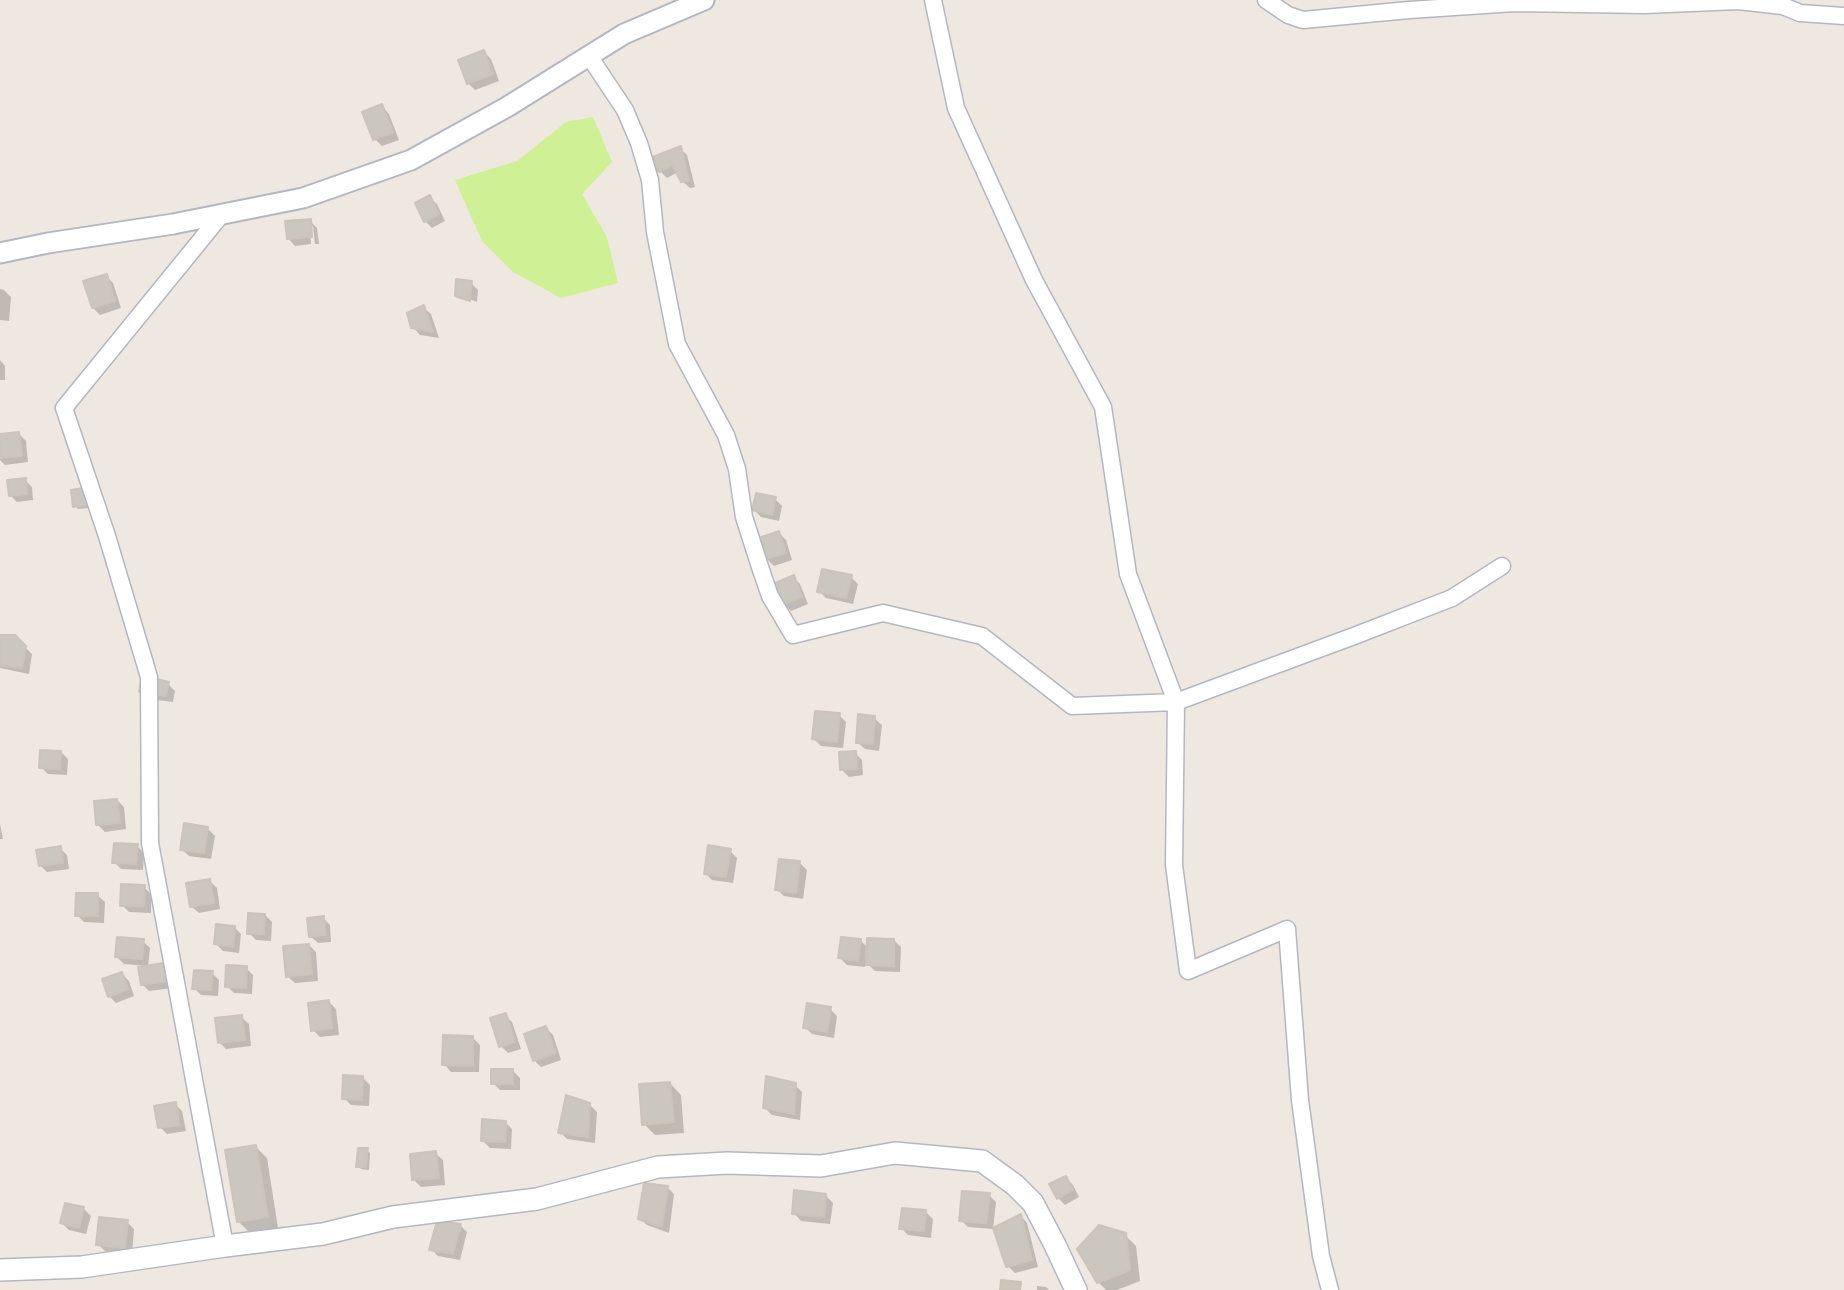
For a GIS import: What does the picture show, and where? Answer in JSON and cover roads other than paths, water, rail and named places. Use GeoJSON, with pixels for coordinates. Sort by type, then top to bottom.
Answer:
{"type":"FeatureCollection","features":[{"type":"Feature","properties":{"kind":"main road"},"geometry":{"type":"LineString","coordinates":[[0,1270],[82,1267],[323,1234],[393,1217],[537,1199],[659,1167],[727,1163],[821,1166],[895,1153],[982,1161],[1015,1185],[1033,1203],[1076,1290]]}},
{"type":"Feature","properties":{"kind":"street"},"geometry":{"type":"LineString","coordinates":[[0,253],[303,198],[411,160],[508,107],[624,34],[704,0]]}},
{"type":"Feature","properties":{"kind":"street"},"geometry":{"type":"LineString","coordinates":[[933,0],[956,108],[1034,280],[1103,407],[1128,574],[1176,702],[1174,865],[1188,971],[1287,929],[1300,1100],[1321,1256],[1330,1290]]}},
{"type":"Feature","properties":{"kind":"street"},"geometry":{"type":"LineString","coordinates":[[1266,0],[1288,15],[1303,20],[1409,9],[1515,3],[1644,5],[1738,1],[1783,6],[1800,13],[1844,16]]}},
{"type":"Feature","properties":{"kind":"street"},"geometry":{"type":"LineString","coordinates":[[589,56],[625,110],[639,143],[650,180],[655,232],[677,344],[726,435],[737,469],[744,517],[761,570],[770,596],[793,635],[883,613],[982,636],[1072,706],[1176,702],[1452,598],[1502,566]]}},
{"type":"Feature","properties":{"kind":"street"},"geometry":{"type":"LineString","coordinates":[[222,214],[64,408],[107,536],[149,677],[150,843],[225,1246]]}}]}
